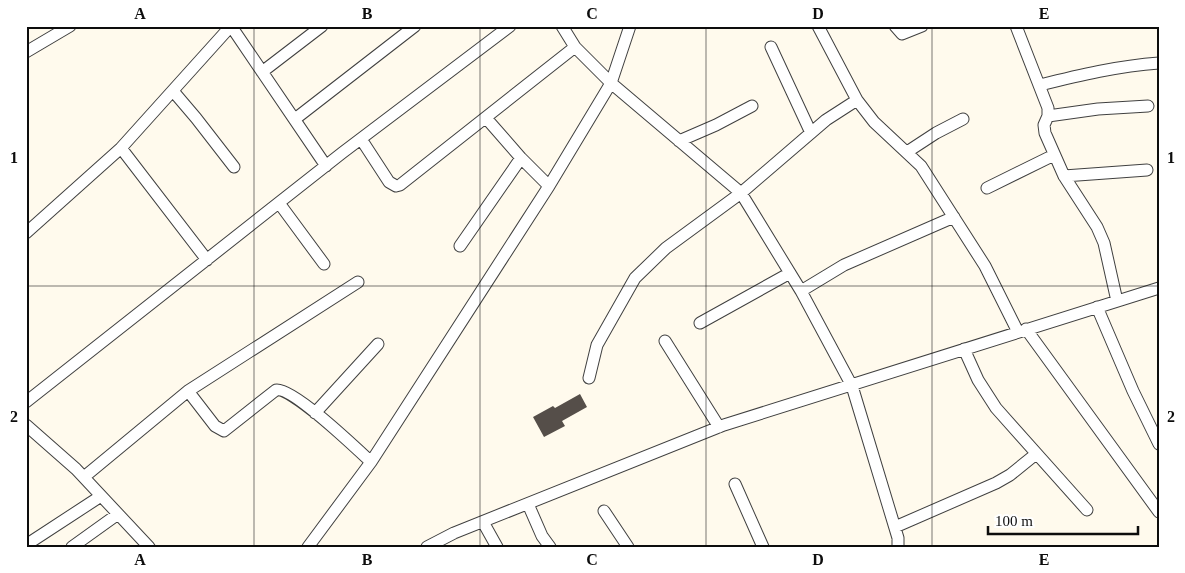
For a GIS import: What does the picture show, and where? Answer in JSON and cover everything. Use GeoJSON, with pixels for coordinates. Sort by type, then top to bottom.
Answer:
{"type":"FeatureCollection","features":[{"type":"Feature","properties":{"kind":"street"},"geometry":{"type":"LineString","coordinates":[[26,52],[70,26]]}},
{"type":"Feature","properties":{"kind":"street"},"geometry":{"type":"LineString","coordinates":[[26,233],[121,148],[231,26],[326,166]]}},
{"type":"Feature","properties":{"kind":"street"},"geometry":{"type":"LineString","coordinates":[[262,72],[322,26]]}},
{"type":"Feature","properties":{"kind":"street"},"geometry":{"type":"LineString","coordinates":[[295,119],[415,26]]}},
{"type":"Feature","properties":{"kind":"street"},"geometry":{"type":"LineString","coordinates":[[26,402],[326,166],[510,26]]}},
{"type":"Feature","properties":{"kind":"street"},"geometry":{"type":"LineString","coordinates":[[562,26],[575,47],[610,83],[741,193],[801,291],[852,386],[895,527],[898,546]]}},
{"type":"Feature","properties":{"kind":"street"},"geometry":{"type":"LineString","coordinates":[[308,547],[372,462],[549,186],[610,83],[630,26]]}},
{"type":"Feature","properties":{"kind":"street"},"geometry":{"type":"LineString","coordinates":[[895,26],[902,34],[922,26]]}},
{"type":"Feature","properties":{"kind":"street"},"geometry":{"type":"LineString","coordinates":[[1016,26],[1048,108],[1048,116],[1044,125],[1045,133],[1064,176],[1097,227],[1104,243],[1117,301]]}},
{"type":"Feature","properties":{"kind":"street"},"geometry":{"type":"LineString","coordinates":[[822,28],[857,100],[874,122],[921,166],[985,266],[1022,331],[1159,512]]}},
{"type":"Feature","properties":{"kind":"street"},"geometry":{"type":"LineString","coordinates":[[361,139],[388,182],[396,186],[400,185],[575,47]]}},
{"type":"Feature","properties":{"kind":"street"},"geometry":{"type":"LineString","coordinates":[[771,47],[811,133]]}},
{"type":"Feature","properties":{"kind":"street"},"geometry":{"type":"LineString","coordinates":[[1040,85],[1095,71],[1159,63]]}},
{"type":"Feature","properties":{"kind":"street"},"geometry":{"type":"LineString","coordinates":[[173,91],[234,167]]}},
{"type":"Feature","properties":{"kind":"street"},"geometry":{"type":"LineString","coordinates":[[589,378],[597,345],[635,278],[666,248],[741,193],[826,120],[857,100]]}},
{"type":"Feature","properties":{"kind":"street"},"geometry":{"type":"LineString","coordinates":[[679,141],[716,125],[752,106]]}},
{"type":"Feature","properties":{"kind":"street"},"geometry":{"type":"LineString","coordinates":[[1048,116],[1098,109],[1148,106]]}},
{"type":"Feature","properties":{"kind":"street"},"geometry":{"type":"LineString","coordinates":[[486,118],[520,158],[549,186]]}},
{"type":"Feature","properties":{"kind":"street"},"geometry":{"type":"LineString","coordinates":[[907,152],[931,136],[963,119]]}},
{"type":"Feature","properties":{"kind":"street"},"geometry":{"type":"LineString","coordinates":[[121,148],[207,260]]}},
{"type":"Feature","properties":{"kind":"street"},"geometry":{"type":"LineString","coordinates":[[987,188],[1054,155]]}},
{"type":"Feature","properties":{"kind":"street"},"geometry":{"type":"LineString","coordinates":[[460,246],[520,158]]}},
{"type":"Feature","properties":{"kind":"street"},"geometry":{"type":"LineString","coordinates":[[1064,176],[1147,170]]}},
{"type":"Feature","properties":{"kind":"street"},"geometry":{"type":"LineString","coordinates":[[279,203],[324,264]]}},
{"type":"Feature","properties":{"kind":"street"},"geometry":{"type":"LineString","coordinates":[[801,291],[844,265],[954,217]]}},
{"type":"Feature","properties":{"kind":"street"},"geometry":{"type":"LineString","coordinates":[[700,323],[790,272]]}},
{"type":"Feature","properties":{"kind":"street"},"geometry":{"type":"LineString","coordinates":[[84,477],[188,391],[358,282]]}},
{"type":"Feature","properties":{"kind":"street"},"geometry":{"type":"LineString","coordinates":[[426,547],[483,522],[719,427],[1159,288]]}},
{"type":"Feature","properties":{"kind":"street"},"geometry":{"type":"LineString","coordinates":[[1097,307],[1133,392],[1159,444]]}},
{"type":"Feature","properties":{"kind":"street"},"geometry":{"type":"LineString","coordinates":[[665,341],[719,427]]}},
{"type":"Feature","properties":{"kind":"street"},"geometry":{"type":"LineString","coordinates":[[316,413],[378,344]]}},
{"type":"Feature","properties":{"kind":"street"},"geometry":{"type":"LineString","coordinates":[[964,349],[978,380],[996,408],[1087,510]]}},
{"type":"Feature","properties":{"kind":"street"},"geometry":{"type":"LineString","coordinates":[[188,391],[210,420],[220,430],[224,431],[280,389],[316,413],[372,462]]}},
{"type":"Feature","properties":{"kind":"street"},"geometry":{"type":"LineString","coordinates":[[26,425],[84,477],[149,547]]}},
{"type":"Feature","properties":{"kind":"street"},"geometry":{"type":"LineString","coordinates":[[895,527],[996,483],[1010,475],[1036,454]]}},
{"type":"Feature","properties":{"kind":"street"},"geometry":{"type":"LineString","coordinates":[[735,484],[763,547]]}},
{"type":"Feature","properties":{"kind":"street"},"geometry":{"type":"LineString","coordinates":[[26,545],[101,496]]}},
{"type":"Feature","properties":{"kind":"street"},"geometry":{"type":"LineString","coordinates":[[528,504],[542,536],[550,547]]}},
{"type":"Feature","properties":{"kind":"street"},"geometry":{"type":"LineString","coordinates":[[604,511],[628,547]]}},
{"type":"Feature","properties":{"kind":"street"},"geometry":{"type":"LineString","coordinates":[[72,547],[118,514]]}},
{"type":"Feature","properties":{"kind":"street"},"geometry":{"type":"LineString","coordinates":[[483,522],[497,547]]}},
{"type":"Feature","properties":{"kind":"building"},"geometry":{"type":"Polygon","coordinates":[[[580,394],[587,407],[562,421],[565,426],[544,437],[533,417],[553,406],[555,408],[580,394]]]}}]}
